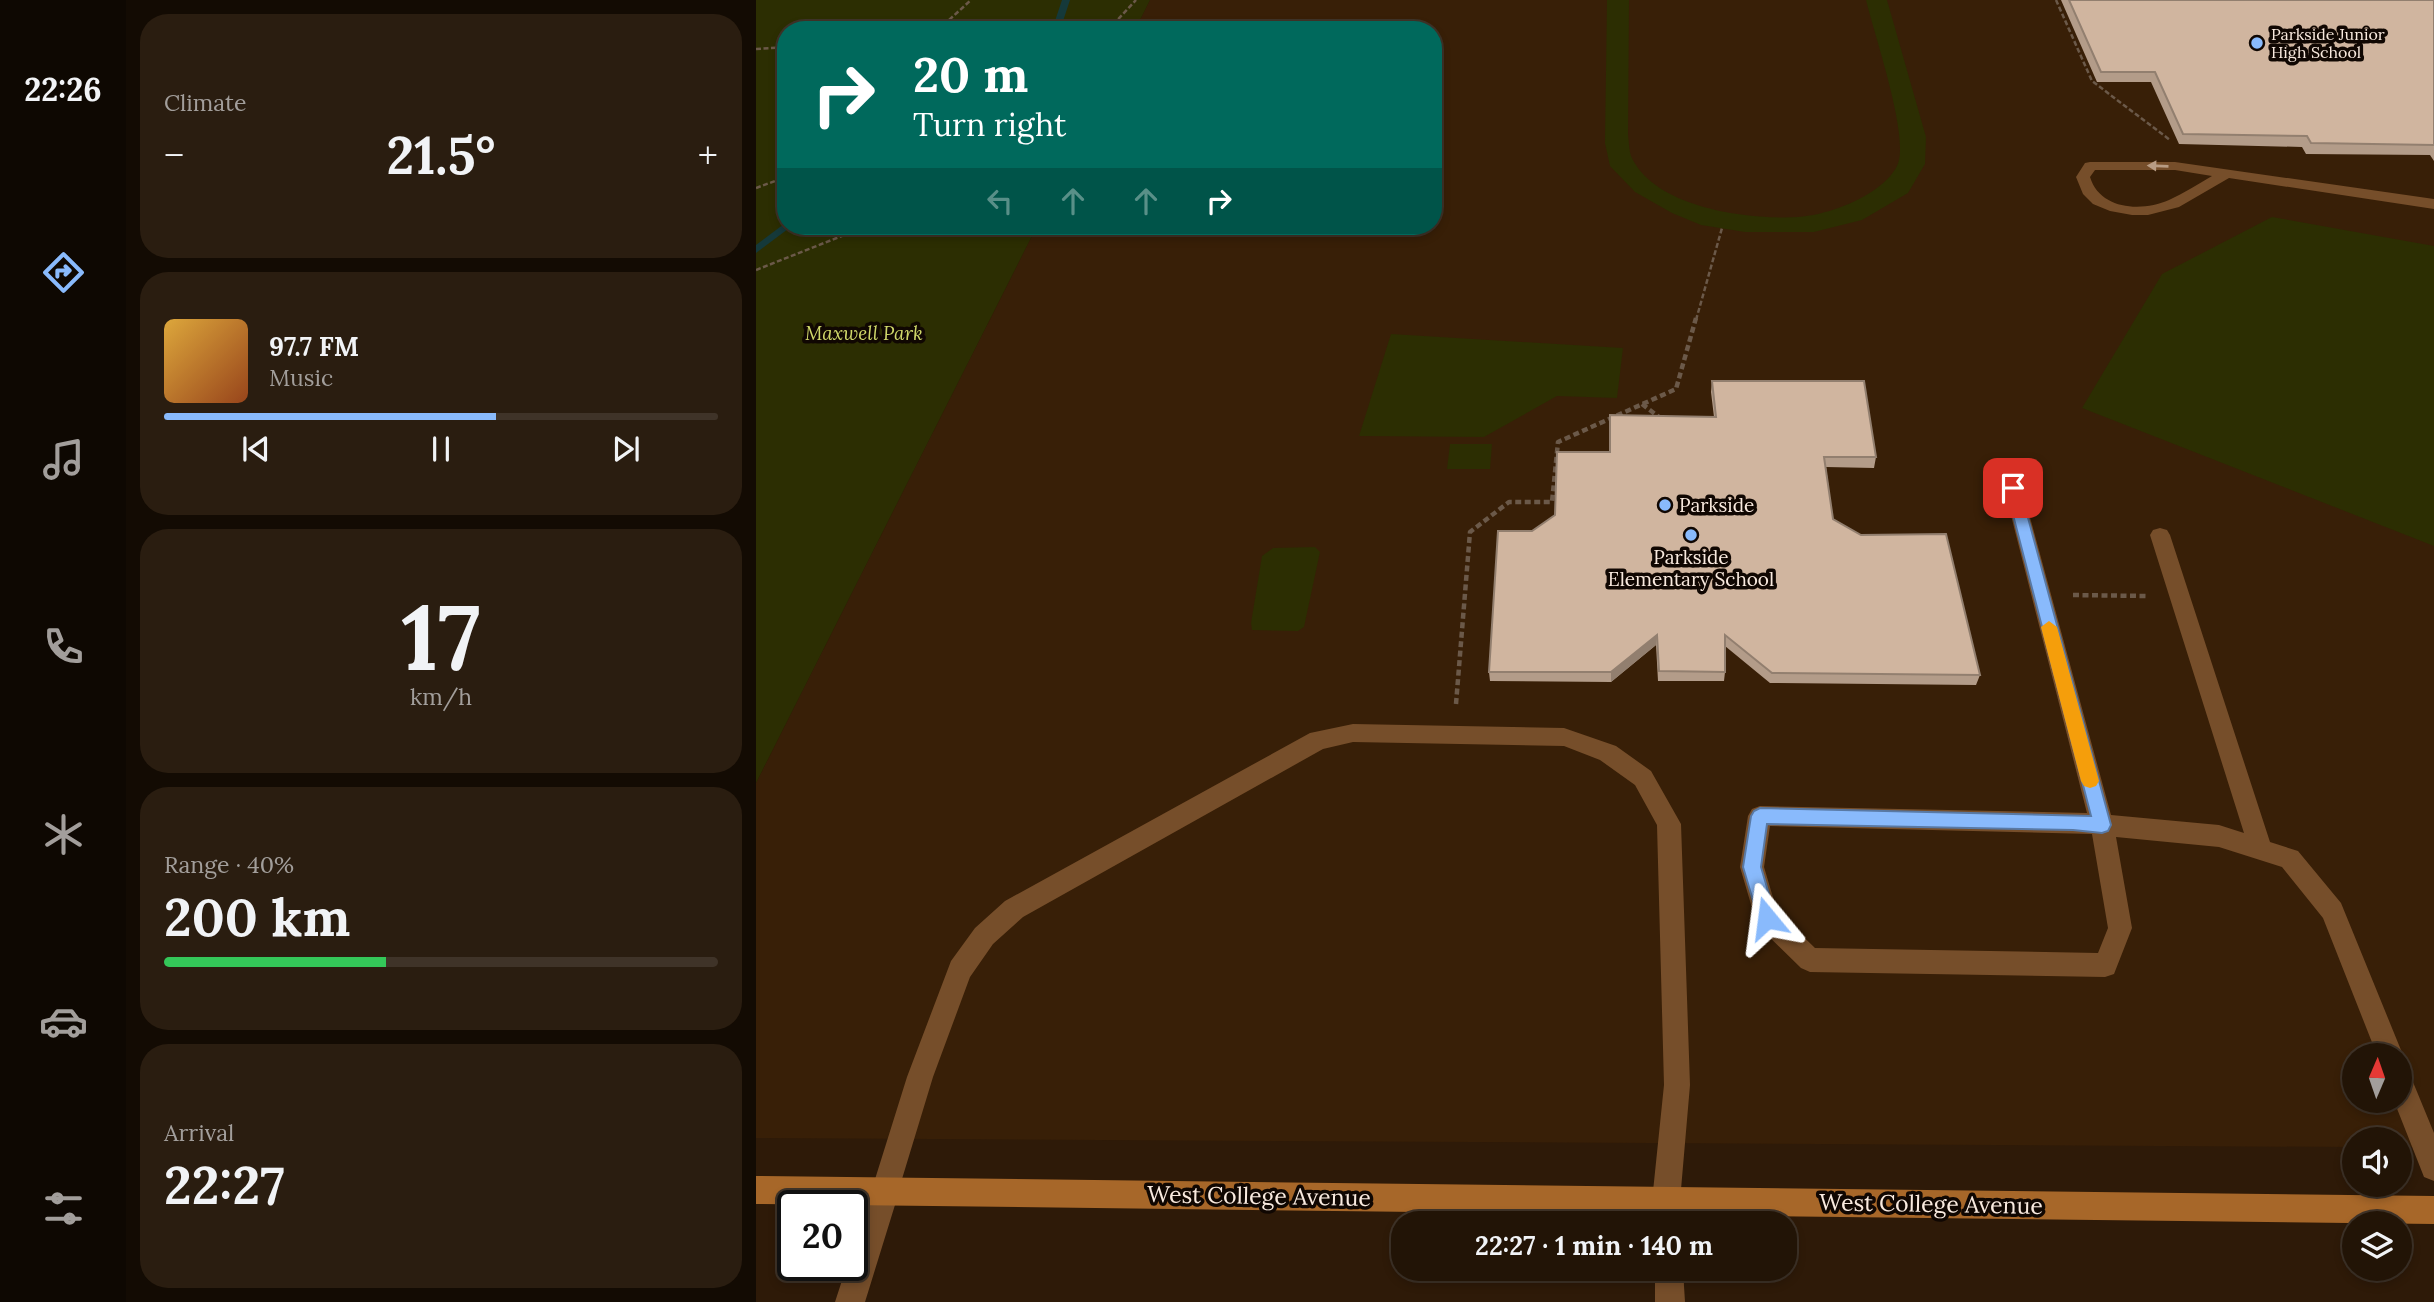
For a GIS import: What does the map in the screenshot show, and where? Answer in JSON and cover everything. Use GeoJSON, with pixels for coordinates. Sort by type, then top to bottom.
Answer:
{"type":"FeatureCollection","features":[{"type":"Feature","properties":{"kind":"main road","name":"West College Avenue"},"geometry":{"type":"LineString","coordinates":[[756,1190],[1627,1211]]}},
{"type":"Feature","properties":{"kind":"main road","name":"West College Avenue"},"geometry":{"type":"LineString","coordinates":[[1797,1212],[2434,1210]]}},
{"type":"Feature","properties":{"kind":"street"},"geometry":{"type":"LineString","coordinates":[[2226,174],[2180,202],[2152,212],[2105,206],[2086,191],[2083,177],[2090,166],[2130,165],[2191,169],[2226,174],[2434,204]]}},
{"type":"Feature","properties":{"kind":"street"},"geometry":{"type":"LineString","coordinates":[[2013,488],[2102,825],[2120,928],[2105,965],[1810,960],[1767,918],[1752,867],[1760,816],[2073,822],[2102,825],[2219,836],[2290,859],[2332,911],[2385,1043]]}},
{"type":"Feature","properties":{"kind":"street"},"geometry":{"type":"LineString","coordinates":[[2160,535],[2260,848]]}},
{"type":"Feature","properties":{"kind":"street"},"geometry":{"type":"LineString","coordinates":[[850,1302],[920,1077],[960,970],[984,936],[1014,909],[1318,740],[1353,733],[1564,737],[1608,753],[1643,778],[1669,824],[1678,1085],[1666,1211]]}},
{"type":"Feature","properties":{"kind":"street"},"geometry":{"type":"LineString","coordinates":[[2412,1112],[2434,1167]]}},
{"type":"Feature","properties":{"kind":"street"},"geometry":{"type":"LineString","coordinates":[[1669,1281],[1670,1302]]}},
{"type":"Feature","properties":{"kind":"path"},"geometry":{"type":"LineString","coordinates":[[948,21],[971,0]]}},
{"type":"Feature","properties":{"kind":"path"},"geometry":{"type":"LineString","coordinates":[[1116,21],[1136,0]]}},
{"type":"Feature","properties":{"kind":"path"},"geometry":{"type":"LineString","coordinates":[[2056,0],[2092,81],[2177,145],[2191,169]]}},
{"type":"Feature","properties":{"kind":"path"},"geometry":{"type":"LineString","coordinates":[[756,49],[777,48]]}},
{"type":"Feature","properties":{"kind":"path"},"geometry":{"type":"LineString","coordinates":[[756,188],[777,180]]}},
{"type":"Feature","properties":{"kind":"path"},"geometry":{"type":"LineString","coordinates":[[1454,735],[1470,532],[1509,502],[1552,502],[1558,442],[1676,390],[1722,228]]}},
{"type":"Feature","properties":{"kind":"path"},"geometry":{"type":"LineString","coordinates":[[756,270],[844,235]]}},
{"type":"Feature","properties":{"kind":"path"},"geometry":{"type":"LineString","coordinates":[[1642,404],[1669,424]]}},
{"type":"Feature","properties":{"kind":"path"},"geometry":{"type":"LineString","coordinates":[[1616,416],[1625,424]]}},
{"type":"Feature","properties":{"kind":"path"},"geometry":{"type":"LineString","coordinates":[[2068,595],[2124,596]]}},
{"type":"Feature","properties":{"kind":"shaded area","name":"Parkside"},"geometry":{"type":"Polygon","coordinates":[[[1150,0],[2434,0],[2434,1147],[2412,1147],[2412,1127],[2342,1127],[2342,1147],[756,1138],[756,783],[1032,235],[1442,235],[1442,21],[1140,21],[1150,0]]]}},
{"type":"Feature","properties":{"kind":"green space","name":"Maxwell Park"},"geometry":{"type":"Polygon","coordinates":[[[756,0],[1150,0],[1140,21],[777,21],[777,235],[1032,235],[756,783],[756,0]]]}},
{"type":"Feature","properties":{"kind":"green space"},"geometry":{"type":"Polygon","coordinates":[[[1607,0],[1629,0],[1628,135],[1631,156],[1643,174],[1660,188],[1681,199],[1729,213],[1798,217],[1849,204],[1877,188],[1890,176],[1899,160],[1898,126],[1889,82],[1866,0],[1887,0],[1926,137],[1925,164],[1908,193],[1862,220],[1814,232],[1745,232],[1701,225],[1672,213],[1635,192],[1610,166],[1605,143],[1607,0]]]}},
{"type":"Feature","properties":{"kind":"green space"},"geometry":{"type":"Polygon","coordinates":[[[2272,217],[2434,246],[2434,546],[2082,408],[2162,274],[2272,217]]]}},
{"type":"Feature","properties":{"kind":"green space"},"geometry":{"type":"Polygon","coordinates":[[[1391,334],[1623,348],[1617,398],[1557,396],[1484,437],[1359,436],[1391,334]]]}},
{"type":"Feature","properties":{"kind":"green space"},"geometry":{"type":"Polygon","coordinates":[[[1450,444],[1492,444],[1490,469],[1447,469],[1450,444]]]}},
{"type":"Feature","properties":{"kind":"green space"},"geometry":{"type":"Polygon","coordinates":[[[1315,547],[1320,552],[1304,627],[1298,631],[1252,630],[1262,556],[1273,548],[1315,547]]]}},
{"type":"Feature","properties":{"kind":"building","name":"Parkside Junior High School"},"geometry":{"type":"Polygon","coordinates":[[[2069,0],[2434,0],[2434,145],[2311,143],[2307,136],[2183,134],[2155,72],[2101,72],[2069,0]]]}},
{"type":"Feature","properties":{"kind":"building","name":"Parkside Elementary School"},"geometry":{"type":"Polygon","coordinates":[[[1712,381],[1864,381],[1876,457],[1824,457],[1833,519],[1861,535],[1946,534],[1980,675],[1772,673],[1725,635],[1725,672],[1659,671],[1657,635],[1611,672],[1489,672],[1498,531],[1532,531],[1555,515],[1557,452],[1610,452],[1610,415],[1716,417],[1712,381]]]}},
{"type":"Feature","properties":{"kind":"waterway"},"geometry":{"type":"LineString","coordinates":[[1059,21],[1066,0]]}},
{"type":"Feature","properties":{"kind":"waterway"},"geometry":{"type":"LineString","coordinates":[[756,250],[777,234]]}},
{"type":"Feature","properties":{"kind":"slow traffic"},"geometry":{"type":"LineString","coordinates":[[2049,627],[2090,781]]}},
{"type":"Feature","properties":{"kind":"place","name":"Parkside Junior High School"},"geometry":{"type":"Point","coordinates":[2257,43]}},
{"type":"Feature","properties":{"kind":"place","name":"Parkside"},"geometry":{"type":"Point","coordinates":[1665,505]}},
{"type":"Feature","properties":{"kind":"place","name":"Parkside Elementary School"},"geometry":{"type":"Point","coordinates":[1691,535]}},
{"type":"Feature","properties":{"kind":"route"},"geometry":{"type":"LineString","coordinates":[[1767,918],[1752,867],[1760,816],[2073,822],[2102,825],[2013,488]]}}]}
